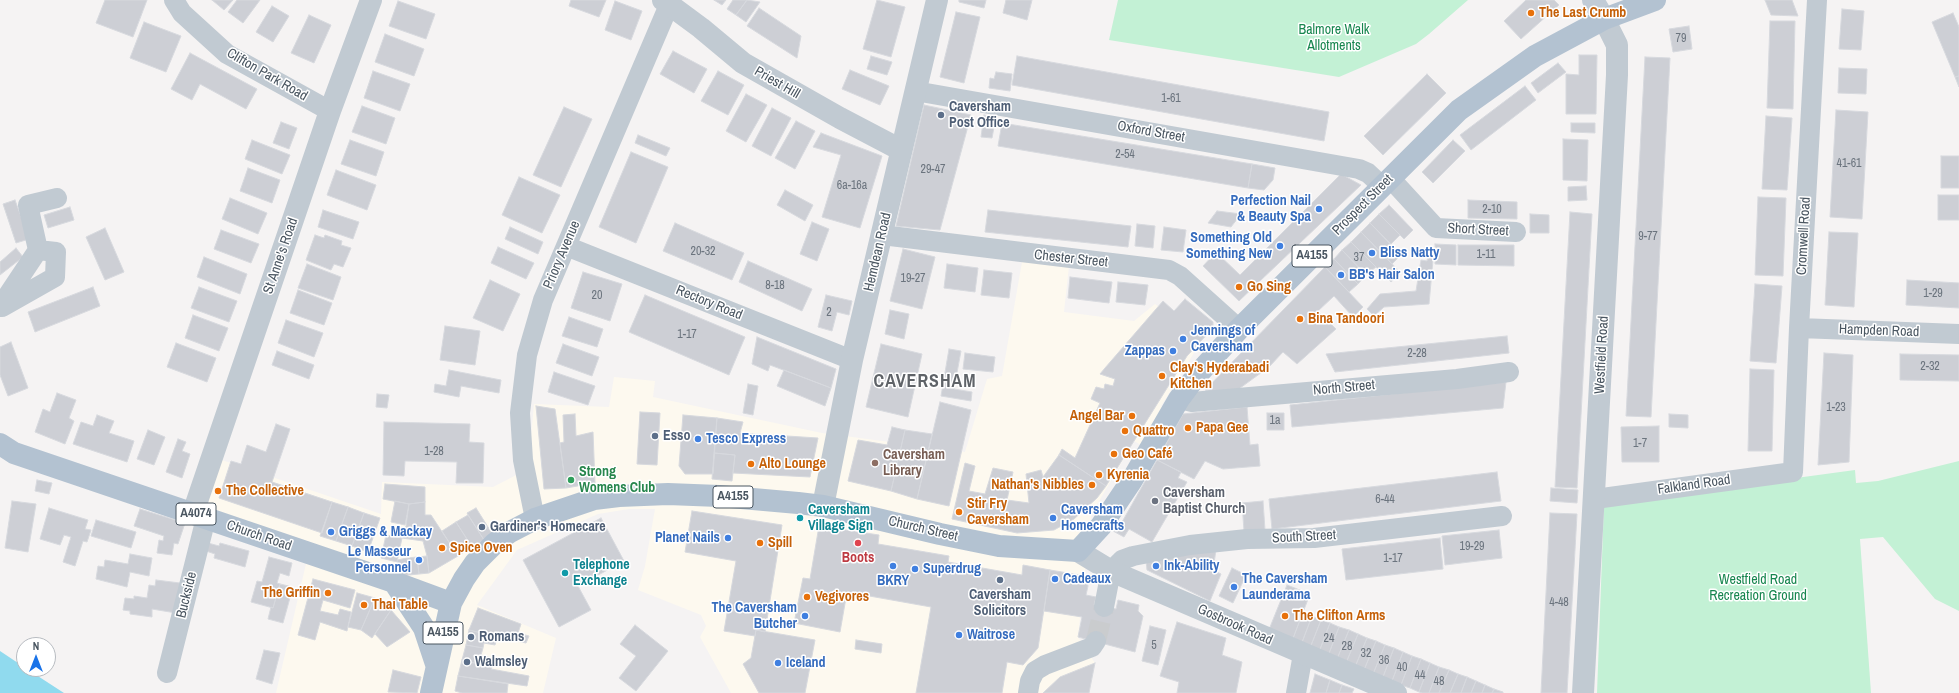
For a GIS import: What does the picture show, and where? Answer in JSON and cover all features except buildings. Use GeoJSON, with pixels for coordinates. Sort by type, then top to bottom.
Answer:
{"type":"FeatureCollection","features":[{"type":"Feature","properties":{"kind":"main road"},"geometry":{"type":"LineString","coordinates":[[1593,0],[1604,19]]}},
{"type":"Feature","properties":{"kind":"main road","name":"A4155"},"geometry":{"type":"LineString","coordinates":[[1604,19],[1656,0]]}},
{"type":"Feature","properties":{"kind":"main road","name":"Prospect Street"},"geometry":{"type":"LineString","coordinates":[[1078,551],[1101,526],[1132,480],[1179,399],[1197,375],[1239,329],[1459,110],[1535,56],[1604,19]]}},
{"type":"Feature","properties":{"kind":"main road","name":"Church Road"},"geometry":{"type":"LineString","coordinates":[[0,444],[14,453],[200,515],[451,603]]}},
{"type":"Feature","properties":{"kind":"main road","name":"Church Street"},"geometry":{"type":"LineString","coordinates":[[451,603],[464,579],[475,563],[490,548],[510,532],[535,519],[594,500],[643,494],[720,496],[823,506],[940,534],[999,546],[1078,551]]}},
{"type":"Feature","properties":{"kind":"main road"},"geometry":{"type":"LineString","coordinates":[[394,582],[424,628],[436,664]]}},
{"type":"Feature","properties":{"kind":"main road","name":"A4155"},"geometry":{"type":"LineString","coordinates":[[431,693],[436,664],[451,603]]}},
{"type":"Feature","properties":{"kind":"street","name":"Clifton Park Road"},"geometry":{"type":"LineString","coordinates":[[174,0],[182,13],[227,54],[330,111]]}},
{"type":"Feature","properties":{"kind":"street","name":"St Anne's Road"},"geometry":{"type":"LineString","coordinates":[[200,515],[330,111],[371,0]]}},
{"type":"Feature","properties":{"kind":"street","name":"Hemdean Road"},"geometry":{"type":"LineString","coordinates":[[823,506],[852,360],[937,0]]}},
{"type":"Feature","properties":{"kind":"street","name":"Cromwell Road"},"geometry":{"type":"LineString","coordinates":[[1793,472],[1799,328],[1817,0]]}},
{"type":"Feature","properties":{"kind":"street","name":"Priest Hill"},"geometry":{"type":"LineString","coordinates":[[666,2],[743,63],[840,118],[901,150]]}},
{"type":"Feature","properties":{"kind":"street","name":"Priory Avenue"},"geometry":{"type":"LineString","coordinates":[[535,519],[523,460],[520,413],[529,348],[543,300],[666,2]]}},
{"type":"Feature","properties":{"kind":"street","name":"Westfield Road"},"geometry":{"type":"LineString","coordinates":[[1583,693],[1595,499],[1617,75],[1617,45],[1604,19]]}},
{"type":"Feature","properties":{"kind":"street","name":"Oxford Street"},"geometry":{"type":"LineString","coordinates":[[915,91],[1359,169],[1386,182]]}},
{"type":"Feature","properties":{"kind":"street","name":"Short Street"},"geometry":{"type":"LineString","coordinates":[[1386,182],[1436,228],[1516,232]]}},
{"type":"Feature","properties":{"kind":"street"},"geometry":{"type":"LineString","coordinates":[[0,308],[38,250],[28,205],[57,198]]}},
{"type":"Feature","properties":{"kind":"street","name":"Chester Street"},"geometry":{"type":"LineString","coordinates":[[882,235],[1170,270],[1180,276],[1239,329]]}},
{"type":"Feature","properties":{"kind":"street","name":"Rectory Road"},"geometry":{"type":"LineString","coordinates":[[566,246],[852,360]]}},
{"type":"Feature","properties":{"kind":"street"},"geometry":{"type":"LineString","coordinates":[[0,308],[55,277],[56,252],[38,250]]}},
{"type":"Feature","properties":{"kind":"street","name":"Hampden Road"},"geometry":{"type":"LineString","coordinates":[[1799,328],[1959,334]]}},
{"type":"Feature","properties":{"kind":"street","name":"North Street"},"geometry":{"type":"LineString","coordinates":[[1179,399],[1192,402],[1457,379],[1509,372]]}},
{"type":"Feature","properties":{"kind":"street","name":"Falkland Road"},"geometry":{"type":"LineString","coordinates":[[1595,499],[1793,472]]}},
{"type":"Feature","properties":{"kind":"street","name":"Buckside"},"geometry":{"type":"LineString","coordinates":[[167,673],[200,515]]}},
{"type":"Feature","properties":{"kind":"street","name":"South Street"},"geometry":{"type":"LineString","coordinates":[[1111,571],[1122,560],[1133,556],[1190,545],[1247,539],[1314,538],[1502,516]]}},
{"type":"Feature","properties":{"kind":"street","name":"Gosbrook Road"},"geometry":{"type":"LineString","coordinates":[[1078,551],[1111,571],[1396,693]]}},
{"type":"Feature","properties":{"kind":"street"},"geometry":{"type":"LineString","coordinates":[[1104,607],[1111,571]]}},
{"type":"Feature","properties":{"kind":"street"},"geometry":{"type":"LineString","coordinates":[[1028,693],[1030,681],[1035,671],[1045,665],[1092,647],[1096,641]]}},
{"type":"Feature","properties":{"kind":"street"},"geometry":{"type":"LineString","coordinates":[[1296,693],[1303,654]]}},
{"type":"Feature","properties":{"kind":"shaded area"},"geometry":{"type":"Polygon","coordinates":[[[1022,262],[1069,266],[1064,312],[1134,321],[1155,304],[1202,340],[1161,406],[1205,429],[1180,467],[1134,441],[1091,515],[1078,637],[1095,663],[1089,693],[731,693],[700,637],[706,626],[701,615],[638,590],[645,566],[655,509],[629,509],[598,514],[517,550],[477,605],[556,638],[543,693],[276,693],[311,542],[213,512],[207,497],[219,459],[381,514],[382,482],[493,487],[528,469],[534,404],[609,407],[614,377],[655,381],[653,397],[822,433],[965,452],[987,379],[1002,376],[1022,262]]]}},
{"type":"Feature","properties":{"kind":"green space","name":"Balmore Walk Allotments"},"geometry":{"type":"Polygon","coordinates":[[[1118,0],[1468,0],[1416,44],[1339,77],[1109,40],[1118,0]]]}},
{"type":"Feature","properties":{"kind":"green space","name":"Westfield Road Recreation Ground"},"geometry":{"type":"Polygon","coordinates":[[[1959,461],[1959,611],[1935,599],[1883,537],[1860,539],[1871,693],[1597,693],[1604,504],[1855,470],[1856,483],[1878,481],[1959,461]]]}},
{"type":"Feature","properties":{"kind":"water"},"geometry":{"type":"Polygon","coordinates":[[[0,651],[16,662],[16,677],[39,677],[64,693],[0,693],[0,651]]]}},
{"type":"Feature","properties":{"kind":"tunnel"},"geometry":{"type":"LineString","coordinates":[[1096,641],[1104,607]]}},
{"type":"Feature","properties":{"kind":"place","name":"The Last Crumb"},"geometry":{"type":"Point","coordinates":[1531,13]}},
{"type":"Feature","properties":{"kind":"place","name":"Caversham Post Office"},"geometry":{"type":"Point","coordinates":[941,115]}},
{"type":"Feature","properties":{"kind":"place","name":"Perfection Nail & Beauty Spa"},"geometry":{"type":"Point","coordinates":[1319,209]}},
{"type":"Feature","properties":{"kind":"place","name":"Something Old Something New"},"geometry":{"type":"Point","coordinates":[1280,246]}},
{"type":"Feature","properties":{"kind":"place","name":"Bliss Natty"},"geometry":{"type":"Point","coordinates":[1372,253]}},
{"type":"Feature","properties":{"kind":"place","name":"BB's Hair Salon"},"geometry":{"type":"Point","coordinates":[1341,275]}},
{"type":"Feature","properties":{"kind":"place","name":"Go Sing"},"geometry":{"type":"Point","coordinates":[1239,287]}},
{"type":"Feature","properties":{"kind":"place","name":"Bina Tandoori"},"geometry":{"type":"Point","coordinates":[1300,319]}},
{"type":"Feature","properties":{"kind":"place","name":"Jennings of Caversham"},"geometry":{"type":"Point","coordinates":[1183,339]}},
{"type":"Feature","properties":{"kind":"place","name":"Zappas"},"geometry":{"type":"Point","coordinates":[1173,351]}},
{"type":"Feature","properties":{"kind":"place","name":"Clay's Hyderabadi Kitchen"},"geometry":{"type":"Point","coordinates":[1162,376]}},
{"type":"Feature","properties":{"kind":"place","name":"Angel Bar"},"geometry":{"type":"Point","coordinates":[1132,416]}},
{"type":"Feature","properties":{"kind":"place","name":"Papa Gee"},"geometry":{"type":"Point","coordinates":[1188,428]}},
{"type":"Feature","properties":{"kind":"place","name":"Quattro"},"geometry":{"type":"Point","coordinates":[1125,431]}},
{"type":"Feature","properties":{"kind":"place","name":"Esso"},"geometry":{"type":"Point","coordinates":[655,436]}},
{"type":"Feature","properties":{"kind":"place","name":"Tesco Express"},"geometry":{"type":"Point","coordinates":[698,439]}},
{"type":"Feature","properties":{"kind":"place","name":"Geo Café"},"geometry":{"type":"Point","coordinates":[1114,454]}},
{"type":"Feature","properties":{"kind":"place","name":"Caversham Library"},"geometry":{"type":"Point","coordinates":[875,463]}},
{"type":"Feature","properties":{"kind":"place","name":"Alto Lounge"},"geometry":{"type":"Point","coordinates":[751,464]}},
{"type":"Feature","properties":{"kind":"place","name":"Kyrenia"},"geometry":{"type":"Point","coordinates":[1099,475]}},
{"type":"Feature","properties":{"kind":"place","name":"Strong Womens Club"},"geometry":{"type":"Point","coordinates":[571,480]}},
{"type":"Feature","properties":{"kind":"place","name":"Nathan's Nibbles"},"geometry":{"type":"Point","coordinates":[1092,485]}},
{"type":"Feature","properties":{"kind":"place","name":"The Collective"},"geometry":{"type":"Point","coordinates":[218,491]}},
{"type":"Feature","properties":{"kind":"place","name":"Caversham Baptist Church"},"geometry":{"type":"Point","coordinates":[1155,501]}},
{"type":"Feature","properties":{"kind":"place","name":"Stir Fry Caversham"},"geometry":{"type":"Point","coordinates":[959,512]}},
{"type":"Feature","properties":{"kind":"place","name":"Caversham Village Sign"},"geometry":{"type":"Point","coordinates":[800,518]}},
{"type":"Feature","properties":{"kind":"place","name":"Caversham Homecrafts"},"geometry":{"type":"Point","coordinates":[1053,518]}},
{"type":"Feature","properties":{"kind":"place","name":"Gardiner's Homecare"},"geometry":{"type":"Point","coordinates":[482,527]}},
{"type":"Feature","properties":{"kind":"place","name":"Griggs & Mackay"},"geometry":{"type":"Point","coordinates":[331,532]}},
{"type":"Feature","properties":{"kind":"place","name":"Planet Nails"},"geometry":{"type":"Point","coordinates":[728,538]}},
{"type":"Feature","properties":{"kind":"place","name":"Spill"},"geometry":{"type":"Point","coordinates":[760,543]}},
{"type":"Feature","properties":{"kind":"place","name":"Boots"},"geometry":{"type":"Point","coordinates":[858,543]}},
{"type":"Feature","properties":{"kind":"place","name":"Spice Oven"},"geometry":{"type":"Point","coordinates":[442,548]}},
{"type":"Feature","properties":{"kind":"place","name":"Le Masseur Personnel"},"geometry":{"type":"Point","coordinates":[419,560]}},
{"type":"Feature","properties":{"kind":"place","name":"BKRY"},"geometry":{"type":"Point","coordinates":[893,566]}},
{"type":"Feature","properties":{"kind":"place","name":"Ink-Ability"},"geometry":{"type":"Point","coordinates":[1156,566]}},
{"type":"Feature","properties":{"kind":"place","name":"Superdrug"},"geometry":{"type":"Point","coordinates":[915,569]}},
{"type":"Feature","properties":{"kind":"place","name":"Telephone Exchange"},"geometry":{"type":"Point","coordinates":[565,573]}},
{"type":"Feature","properties":{"kind":"place","name":"Cadeaux"},"geometry":{"type":"Point","coordinates":[1055,579]}},
{"type":"Feature","properties":{"kind":"place","name":"Caversham Solicitors"},"geometry":{"type":"Point","coordinates":[1000,580]}},
{"type":"Feature","properties":{"kind":"place","name":"The Caversham Launderama"},"geometry":{"type":"Point","coordinates":[1234,587]}},
{"type":"Feature","properties":{"kind":"place","name":"The Griffin"},"geometry":{"type":"Point","coordinates":[328,593]}},
{"type":"Feature","properties":{"kind":"place","name":"Vegivores"},"geometry":{"type":"Point","coordinates":[807,597]}},
{"type":"Feature","properties":{"kind":"place","name":"Thai Table"},"geometry":{"type":"Point","coordinates":[364,605]}},
{"type":"Feature","properties":{"kind":"place","name":"The Caversham Butcher"},"geometry":{"type":"Point","coordinates":[805,616]}},
{"type":"Feature","properties":{"kind":"place","name":"The Clifton Arms"},"geometry":{"type":"Point","coordinates":[1285,616]}},
{"type":"Feature","properties":{"kind":"place","name":"Waitrose"},"geometry":{"type":"Point","coordinates":[959,635]}},
{"type":"Feature","properties":{"kind":"place","name":"Romans"},"geometry":{"type":"Point","coordinates":[471,637]}},
{"type":"Feature","properties":{"kind":"place","name":"Walmsley"},"geometry":{"type":"Point","coordinates":[467,662]}},
{"type":"Feature","properties":{"kind":"place","name":"Iceland"},"geometry":{"type":"Point","coordinates":[778,663]}},
{"type":"Feature","properties":{"kind":"district","name":"CAVERSHAM"},"geometry":{"type":"Point","coordinates":[925,382]}}]}
